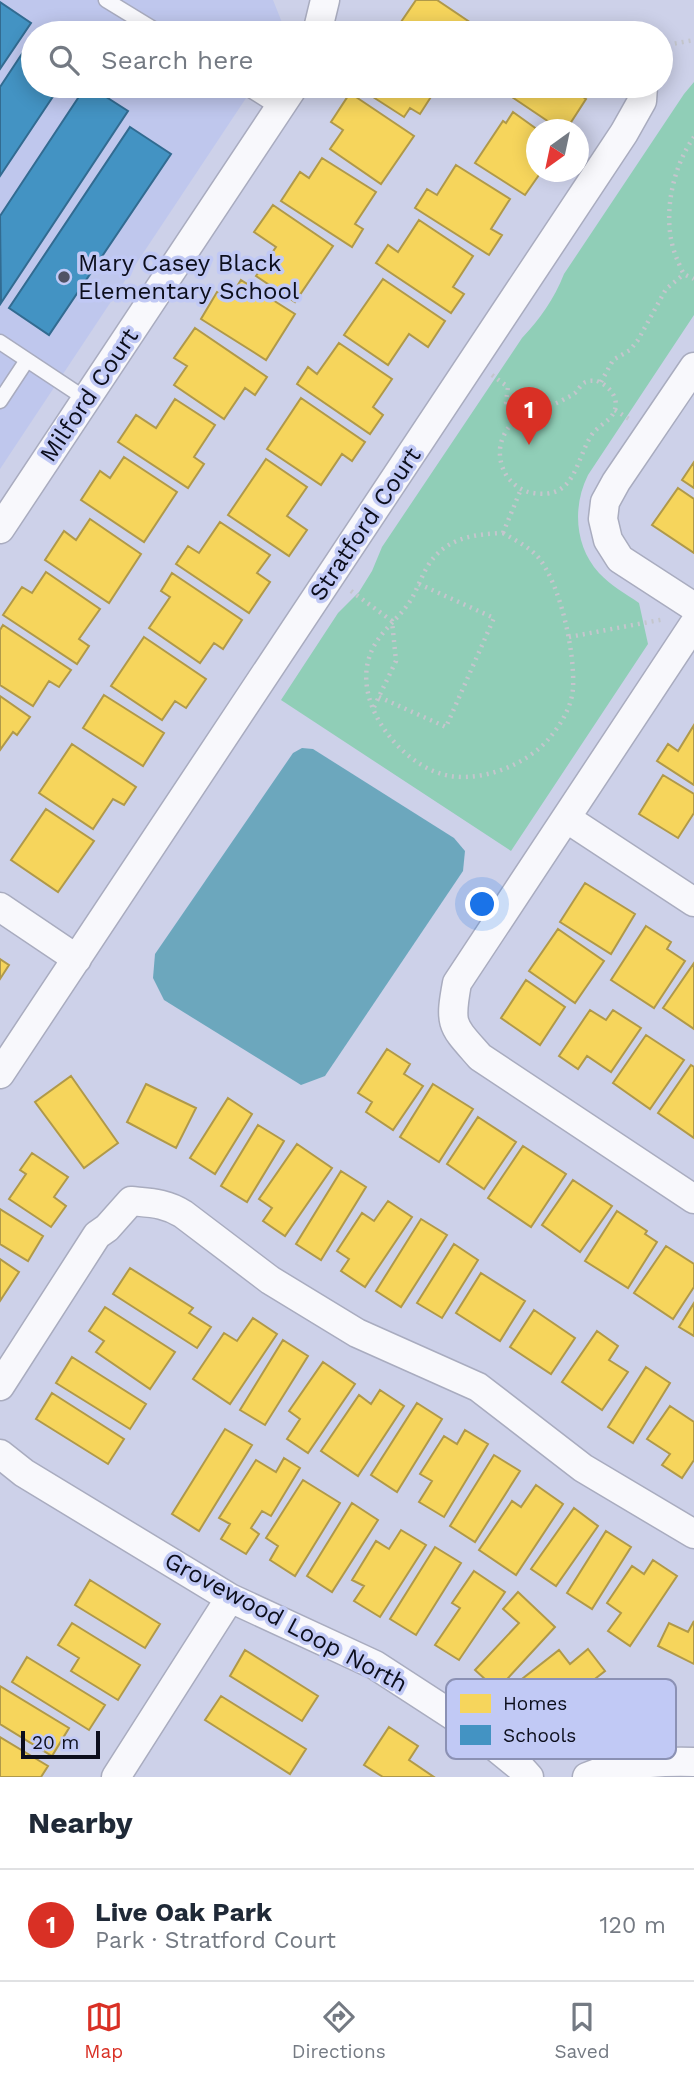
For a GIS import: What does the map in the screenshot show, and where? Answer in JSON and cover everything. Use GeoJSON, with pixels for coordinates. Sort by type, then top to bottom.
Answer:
{"type":"FeatureCollection","features":[{"type":"Feature","properties":{"kind":"street"},"geometry":{"type":"LineString","coordinates":[[320,21],[326,0]]}},
{"type":"Feature","properties":{"kind":"street","name":"Milford Court"},"geometry":{"type":"LineString","coordinates":[[0,529],[285,98]]}},
{"type":"Feature","properties":{"kind":"street","name":"Stratford Court"},"geometry":{"type":"LineString","coordinates":[[0,1074],[624,133],[642,98]]}},
{"type":"Feature","properties":{"kind":"street"},"geometry":{"type":"LineString","coordinates":[[694,367],[616,482],[605,502],[603,519],[608,540],[620,559],[687,616],[566,818],[457,983],[451,1014],[458,1032],[480,1057],[694,1199]]}},
{"type":"Feature","properties":{"kind":"street"},"geometry":{"type":"LineString","coordinates":[[566,818],[694,902]]}},
{"type":"Feature","properties":{"kind":"street"},"geometry":{"type":"LineString","coordinates":[[0,907],[77,959]]}},
{"type":"Feature","properties":{"kind":"street"},"geometry":{"type":"LineString","coordinates":[[0,1386],[97,1235],[107,1228],[131,1201],[158,1203],[177,1210],[270,1280],[357,1333],[478,1387],[583,1468],[694,1534]]}},
{"type":"Feature","properties":{"kind":"street","name":"Grovewood Loop North"},"geometry":{"type":"LineString","coordinates":[[0,1454],[24,1473],[230,1598],[375,1665],[446,1711]]}},
{"type":"Feature","properties":{"kind":"street"},"geometry":{"type":"LineString","coordinates":[[117,1777],[230,1598]]}},
{"type":"Feature","properties":{"kind":"street","name":"Grovewood Loop North"},"geometry":{"type":"LineString","coordinates":[[509,1759],[529,1777]]}},
{"type":"Feature","properties":{"kind":"street"},"geometry":{"type":"LineString","coordinates":[[587,1777],[601,1771],[661,1761],[694,1762]]}},
{"type":"Feature","properties":{"kind":"lane"},"geometry":{"type":"LineString","coordinates":[[106,0],[140,21]]}},
{"type":"Feature","properties":{"kind":"lane"},"geometry":{"type":"LineString","coordinates":[[0,342],[86,399]]}},
{"type":"Feature","properties":{"kind":"lane"},"geometry":{"type":"LineString","coordinates":[[0,401],[27,360]]}},
{"type":"Feature","properties":{"kind":"path"},"geometry":{"type":"LineString","coordinates":[[673,44],[694,40]]}},
{"type":"Feature","properties":{"kind":"path"},"geometry":{"type":"LineString","coordinates":[[694,137],[679,164],[670,209],[670,230],[675,253],[684,274],[694,279]]}},
{"type":"Feature","properties":{"kind":"path"},"geometry":{"type":"LineString","coordinates":[[601,382],[613,360],[630,350],[638,340],[666,289],[684,274]]}},
{"type":"Feature","properties":{"kind":"path"},"geometry":{"type":"LineString","coordinates":[[473,362],[508,387],[506,402],[514,420]]}},
{"type":"Feature","properties":{"kind":"path"},"geometry":{"type":"LineString","coordinates":[[586,382],[601,382],[609,386],[615,397],[615,410],[593,433],[583,450],[575,474],[563,488],[548,494],[531,493],[521,489],[505,475],[500,460],[500,443],[514,420],[573,394],[586,382]]}},
{"type":"Feature","properties":{"kind":"path"},"geometry":{"type":"LineString","coordinates":[[503,533],[521,489]]}},
{"type":"Feature","properties":{"kind":"path"},"geometry":{"type":"LineString","coordinates":[[503,533],[535,554],[552,579],[569,637],[573,689],[569,707],[554,733],[541,749],[529,758],[481,775],[459,777],[438,773],[421,765],[404,752],[387,732],[373,708],[369,693],[366,674],[369,657],[379,638],[410,601],[428,565],[437,554],[464,537],[503,533]]}},
{"type":"Feature","properties":{"kind":"path"},"geometry":{"type":"LineString","coordinates":[[379,697],[446,727],[494,618],[419,584]]}},
{"type":"Feature","properties":{"kind":"path"},"geometry":{"type":"LineString","coordinates":[[357,596],[392,621],[396,661],[373,708]]}},
{"type":"Feature","properties":{"kind":"path"},"geometry":{"type":"LineString","coordinates":[[569,637],[687,616]]}},
{"type":"Feature","properties":{"kind":"shaded area","name":"Mary Casey Black Elementary School"},"geometry":{"type":"Polygon","coordinates":[[[0,0],[273,0],[281,21],[21,21],[21,98],[246,98],[0,469],[0,0]]]}},
{"type":"Feature","properties":{"kind":"shaded area"},"geometry":{"type":"Polygon","coordinates":[[[302,748],[313,749],[454,838],[465,851],[463,871],[325,1076],[301,1085],[164,1000],[153,978],[155,954],[293,753],[302,748]]]}},
{"type":"Feature","properties":{"kind":"green space"},"geometry":{"type":"Polygon","coordinates":[[[694,82],[694,315],[588,475],[578,513],[581,539],[591,563],[608,581],[639,603],[648,644],[511,851],[281,700],[338,613],[359,592],[382,547],[522,338],[546,308],[564,274],[694,82]]]}},
{"type":"Feature","properties":{"kind":"building: Homes"},"geometry":{"type":"Polygon","coordinates":[[[416,0],[437,0],[468,21],[402,21],[416,0]]]}},
{"type":"Feature","properties":{"kind":"building: Homes"},"geometry":{"type":"Polygon","coordinates":[[[347,98],[357,98],[414,136],[381,184],[330,149],[343,130],[331,122],[347,98]]]}},
{"type":"Feature","properties":{"kind":"building: Homes"},"geometry":{"type":"Polygon","coordinates":[[[375,98],[430,98],[420,114],[410,108],[404,117],[375,98]]]}},
{"type":"Feature","properties":{"kind":"building: Homes"},"geometry":{"type":"Polygon","coordinates":[[[513,98],[584,98],[573,119],[545,119],[513,98]]]}},
{"type":"Feature","properties":{"kind":"building: Homes"},"geometry":{"type":"Polygon","coordinates":[[[513,112],[526,121],[526,182],[534,182],[525,195],[475,163],[503,121],[506,123],[513,112]]]}},
{"type":"Feature","properties":{"kind":"building: Homes"},"geometry":{"type":"Polygon","coordinates":[[[322,158],[376,192],[355,224],[363,229],[352,247],[281,201],[300,172],[309,178],[322,158]]]}},
{"type":"Feature","properties":{"kind":"building: Homes"},"geometry":{"type":"Polygon","coordinates":[[[456,165],[510,199],[491,229],[502,235],[489,255],[415,208],[427,189],[437,195],[456,165]]]}},
{"type":"Feature","properties":{"kind":"building: Homes"},"geometry":{"type":"Polygon","coordinates":[[[273,205],[333,246],[295,302],[256,276],[276,247],[254,232],[273,205]]]}},
{"type":"Feature","properties":{"kind":"building: Homes"},"geometry":{"type":"Polygon","coordinates":[[[419,220],[473,256],[453,287],[464,294],[451,313],[376,263],[388,245],[398,252],[419,220]]]}},
{"type":"Feature","properties":{"kind":"building: Homes"},"geometry":{"type":"Polygon","coordinates":[[[383,279],[445,321],[428,347],[409,334],[388,365],[344,335],[383,279]]]}},
{"type":"Feature","properties":{"kind":"building: Homes"},"geometry":{"type":"Polygon","coordinates":[[[241,280],[295,314],[266,360],[201,319],[217,292],[229,299],[241,280]]]}},
{"type":"Feature","properties":{"kind":"building: Homes"},"geometry":{"type":"Polygon","coordinates":[[[195,328],[267,377],[255,395],[245,388],[224,419],[174,385],[187,366],[174,358],[195,328]]]}},
{"type":"Feature","properties":{"kind":"building: Homes"},"geometry":{"type":"Polygon","coordinates":[[[339,343],[392,379],[373,407],[383,415],[370,434],[297,384],[308,367],[317,374],[339,343]]]}},
{"type":"Feature","properties":{"kind":"building: Homes"},"geometry":{"type":"Polygon","coordinates":[[[301,398],[365,442],[352,461],[342,454],[321,485],[267,449],[301,398]]]}},
{"type":"Feature","properties":{"kind":"building: Homes"},"geometry":{"type":"Polygon","coordinates":[[[175,399],[215,425],[194,457],[204,464],[188,488],[118,442],[136,415],[156,428],[175,399]]]}},
{"type":"Feature","properties":{"kind":"building: Homes"},"geometry":{"type":"Polygon","coordinates":[[[124,457],[177,492],[144,542],[81,500],[100,471],[110,478],[124,457]]]}},
{"type":"Feature","properties":{"kind":"building: Homes"},"geometry":{"type":"Polygon","coordinates":[[[266,459],[307,487],[287,516],[307,530],[289,556],[228,515],[266,459]]]}},
{"type":"Feature","properties":{"kind":"building: Homes"},"geometry":{"type":"Polygon","coordinates":[[[694,462],[694,488],[682,480],[694,462]]]}},
{"type":"Feature","properties":{"kind":"building: Homes"},"geometry":{"type":"Polygon","coordinates":[[[678,488],[694,499],[694,553],[652,525],[678,488]]]}},
{"type":"Feature","properties":{"kind":"building: Homes"},"geometry":{"type":"Polygon","coordinates":[[[90,519],[141,554],[109,603],[45,560],[64,531],[76,540],[90,519]]]}},
{"type":"Feature","properties":{"kind":"building: Homes"},"geometry":{"type":"Polygon","coordinates":[[[220,522],[270,555],[257,573],[270,582],[249,613],[176,564],[188,546],[199,553],[220,522]]]}},
{"type":"Feature","properties":{"kind":"building: Homes"},"geometry":{"type":"Polygon","coordinates":[[[46,572],[100,609],[79,639],[89,646],[77,664],[3,615],[22,587],[32,593],[46,572]]]}},
{"type":"Feature","properties":{"kind":"building: Homes"},"geometry":{"type":"Polygon","coordinates":[[[172,573],[242,620],[223,649],[214,643],[200,663],[149,628],[170,597],[161,591],[172,573]]]}},
{"type":"Feature","properties":{"kind":"building: Homes"},"geometry":{"type":"Polygon","coordinates":[[[3,625],[71,670],[59,687],[49,681],[33,706],[0,685],[0,630],[3,625]]]}},
{"type":"Feature","properties":{"kind":"building: Homes"},"geometry":{"type":"Polygon","coordinates":[[[144,637],[206,679],[186,708],[175,701],[162,720],[111,686],[144,637]]]}},
{"type":"Feature","properties":{"kind":"building: Homes"},"geometry":{"type":"Polygon","coordinates":[[[104,695],[164,733],[143,766],[83,728],[104,695]]]}},
{"type":"Feature","properties":{"kind":"building: Homes"},"geometry":{"type":"Polygon","coordinates":[[[0,696],[30,717],[17,735],[13,732],[0,750],[0,696]]]}},
{"type":"Feature","properties":{"kind":"building: Homes"},"geometry":{"type":"Polygon","coordinates":[[[694,725],[694,785],[657,761],[668,744],[678,751],[694,725]]]}},
{"type":"Feature","properties":{"kind":"building: Homes"},"geometry":{"type":"Polygon","coordinates":[[[72,744],[136,787],[124,805],[113,799],[93,829],[39,793],[72,744]]]}},
{"type":"Feature","properties":{"kind":"building: Homes"},"geometry":{"type":"Polygon","coordinates":[[[663,775],[694,794],[694,813],[678,838],[639,814],[663,775]]]}},
{"type":"Feature","properties":{"kind":"building: Homes"},"geometry":{"type":"Polygon","coordinates":[[[46,809],[94,841],[58,892],[11,860],[46,809]]]}},
{"type":"Feature","properties":{"kind":"building: Homes"},"geometry":{"type":"Polygon","coordinates":[[[585,883],[635,914],[611,954],[560,922],[585,883]]]}},
{"type":"Feature","properties":{"kind":"building: Homes"},"geometry":{"type":"Polygon","coordinates":[[[646,926],[671,942],[667,949],[685,961],[654,1008],[611,980],[646,926]]]}},
{"type":"Feature","properties":{"kind":"building: Homes"},"geometry":{"type":"Polygon","coordinates":[[[558,929],[604,961],[575,1003],[529,971],[558,929]]]}},
{"type":"Feature","properties":{"kind":"building: Homes"},"geometry":{"type":"Polygon","coordinates":[[[0,959],[9,965],[0,979],[0,959]]]}},
{"type":"Feature","properties":{"kind":"building: Homes"},"geometry":{"type":"Polygon","coordinates":[[[694,963],[694,1029],[663,1008],[694,963]]]}},
{"type":"Feature","properties":{"kind":"building: Homes"},"geometry":{"type":"Polygon","coordinates":[[[526,980],[565,1007],[540,1045],[501,1018],[526,980]]]}},
{"type":"Feature","properties":{"kind":"building: Homes"},"geometry":{"type":"Polygon","coordinates":[[[590,1010],[606,1020],[613,1010],[641,1028],[611,1072],[587,1056],[578,1069],[559,1056],[590,1010]]]}},
{"type":"Feature","properties":{"kind":"building: Homes"},"geometry":{"type":"Polygon","coordinates":[[[646,1035],[684,1060],[650,1109],[613,1083],[646,1035]]]}},
{"type":"Feature","properties":{"kind":"building: Homes"},"geometry":{"type":"Polygon","coordinates":[[[387,1049],[410,1064],[404,1074],[423,1086],[393,1130],[366,1112],[372,1102],[358,1093],[387,1049]]]}},
{"type":"Feature","properties":{"kind":"building: Homes"},"geometry":{"type":"Polygon","coordinates":[[[691,1065],[694,1067],[694,1138],[658,1113],[691,1065]]]}},
{"type":"Feature","properties":{"kind":"building: Homes"},"geometry":{"type":"Polygon","coordinates":[[[71,1076],[118,1143],[84,1168],[35,1102],[71,1076]]]}},
{"type":"Feature","properties":{"kind":"building: Homes"},"geometry":{"type":"Polygon","coordinates":[[[146,1084],[196,1108],[176,1148],[127,1122],[146,1084]]]}},
{"type":"Feature","properties":{"kind":"building: Homes"},"geometry":{"type":"Polygon","coordinates":[[[433,1084],[473,1109],[439,1162],[400,1137],[433,1084]]]}},
{"type":"Feature","properties":{"kind":"building: Homes"},"geometry":{"type":"Polygon","coordinates":[[[228,1098],[252,1114],[215,1174],[190,1158],[228,1098]]]}},
{"type":"Feature","properties":{"kind":"building: Homes"},"geometry":{"type":"Polygon","coordinates":[[[478,1117],[516,1142],[484,1189],[447,1164],[478,1117]]]}},
{"type":"Feature","properties":{"kind":"building: Homes"},"geometry":{"type":"Polygon","coordinates":[[[258,1125],[284,1141],[247,1202],[221,1186],[258,1125]]]}},
{"type":"Feature","properties":{"kind":"building: Homes"},"geometry":{"type":"Polygon","coordinates":[[[297,1144],[332,1168],[285,1236],[263,1221],[272,1208],[259,1199],[297,1144]]]}},
{"type":"Feature","properties":{"kind":"building: Homes"},"geometry":{"type":"Polygon","coordinates":[[[523,1146],[566,1174],[531,1227],[488,1198],[523,1146]]]}},
{"type":"Feature","properties":{"kind":"building: Homes"},"geometry":{"type":"Polygon","coordinates":[[[32,1153],[68,1177],[54,1197],[66,1206],[51,1227],[9,1199],[26,1174],[20,1170],[32,1153]]]}},
{"type":"Feature","properties":{"kind":"building: Homes"},"geometry":{"type":"Polygon","coordinates":[[[341,1171],[366,1187],[321,1260],[296,1244],[341,1171]]]}},
{"type":"Feature","properties":{"kind":"building: Homes"},"geometry":{"type":"Polygon","coordinates":[[[573,1180],[612,1206],[580,1252],[542,1225],[573,1180]]]}},
{"type":"Feature","properties":{"kind":"building: Homes"},"geometry":{"type":"Polygon","coordinates":[[[388,1201],[412,1217],[365,1287],[341,1271],[349,1259],[337,1251],[362,1213],[374,1221],[388,1201]]]}},
{"type":"Feature","properties":{"kind":"building: Homes"},"geometry":{"type":"Polygon","coordinates":[[[0,1209],[43,1236],[28,1261],[0,1244],[0,1209]]]}},
{"type":"Feature","properties":{"kind":"building: Homes"},"geometry":{"type":"Polygon","coordinates":[[[617,1211],[647,1231],[645,1234],[657,1242],[628,1288],[585,1261],[617,1211]]]}},
{"type":"Feature","properties":{"kind":"building: Homes"},"geometry":{"type":"Polygon","coordinates":[[[421,1219],[447,1235],[401,1307],[376,1291],[421,1219]]]}},
{"type":"Feature","properties":{"kind":"building: Homes"},"geometry":{"type":"Polygon","coordinates":[[[454,1244],[478,1260],[442,1318],[417,1303],[454,1244]]]}},
{"type":"Feature","properties":{"kind":"building: Homes"},"geometry":{"type":"Polygon","coordinates":[[[666,1246],[694,1264],[694,1287],[673,1319],[634,1293],[666,1246]]]}},
{"type":"Feature","properties":{"kind":"building: Homes"},"geometry":{"type":"Polygon","coordinates":[[[0,1259],[19,1272],[0,1301],[0,1259]]]}},
{"type":"Feature","properties":{"kind":"building: Homes"},"geometry":{"type":"Polygon","coordinates":[[[130,1268],[193,1308],[189,1313],[211,1327],[197,1348],[113,1294],[130,1268]]]}},
{"type":"Feature","properties":{"kind":"building: Homes"},"geometry":{"type":"Polygon","coordinates":[[[481,1273],[525,1301],[500,1341],[456,1313],[481,1273]]]}},
{"type":"Feature","properties":{"kind":"building: Homes"},"geometry":{"type":"Polygon","coordinates":[[[694,1303],[694,1336],[679,1327],[694,1303]]]}},
{"type":"Feature","properties":{"kind":"building: Homes"},"geometry":{"type":"Polygon","coordinates":[[[105,1307],[175,1352],[150,1389],[96,1352],[104,1341],[89,1331],[105,1307]]]}},
{"type":"Feature","properties":{"kind":"building: Homes"},"geometry":{"type":"Polygon","coordinates":[[[534,1310],[575,1338],[551,1374],[510,1347],[534,1310]]]}},
{"type":"Feature","properties":{"kind":"building: Homes"},"geometry":{"type":"Polygon","coordinates":[[[253,1318],[277,1334],[230,1404],[193,1379],[224,1333],[237,1341],[253,1318]]]}},
{"type":"Feature","properties":{"kind":"building: Homes"},"geometry":{"type":"Polygon","coordinates":[[[597,1331],[618,1346],[609,1360],[628,1372],[602,1410],[562,1382],[597,1331]]]}},
{"type":"Feature","properties":{"kind":"building: Homes"},"geometry":{"type":"Polygon","coordinates":[[[283,1340],[308,1356],[265,1425],[240,1410],[283,1340]]]}},
{"type":"Feature","properties":{"kind":"building: Homes"},"geometry":{"type":"Polygon","coordinates":[[[72,1357],[146,1404],[130,1429],[56,1383],[72,1357]]]}},
{"type":"Feature","properties":{"kind":"building: Homes"},"geometry":{"type":"Polygon","coordinates":[[[323,1362],[355,1384],[308,1453],[287,1439],[300,1419],[289,1411],[323,1362]]]}},
{"type":"Feature","properties":{"kind":"building: Homes"},"geometry":{"type":"Polygon","coordinates":[[[646,1367],[670,1383],[633,1443],[608,1427],[646,1367]]]}},
{"type":"Feature","properties":{"kind":"building: Homes"},"geometry":{"type":"Polygon","coordinates":[[[380,1390],[404,1406],[358,1476],[321,1451],[359,1395],[371,1404],[380,1390]]]}},
{"type":"Feature","properties":{"kind":"building: Homes"},"geometry":{"type":"Polygon","coordinates":[[[52,1393],[124,1439],[108,1464],[36,1419],[52,1393]]]}},
{"type":"Feature","properties":{"kind":"building: Homes"},"geometry":{"type":"Polygon","coordinates":[[[417,1403],[442,1419],[397,1492],[371,1475],[417,1403]]]}},
{"type":"Feature","properties":{"kind":"building: Homes"},"geometry":{"type":"Polygon","coordinates":[[[670,1406],[694,1422],[694,1460],[682,1478],[662,1465],[670,1454],[647,1439],[670,1406]]]}},
{"type":"Feature","properties":{"kind":"building: Homes"},"geometry":{"type":"Polygon","coordinates":[[[225,1429],[252,1445],[199,1531],[172,1514],[225,1429]]]}},
{"type":"Feature","properties":{"kind":"building: Homes"},"geometry":{"type":"Polygon","coordinates":[[[465,1430],[488,1444],[444,1517],[419,1502],[432,1481],[420,1474],[444,1436],[457,1444],[465,1430]]]}},
{"type":"Feature","properties":{"kind":"building: Homes"},"geometry":{"type":"Polygon","coordinates":[[[494,1455],[520,1471],[475,1542],[450,1526],[494,1455]]]}},
{"type":"Feature","properties":{"kind":"building: Homes"},"geometry":{"type":"Polygon","coordinates":[[[284,1458],[300,1468],[271,1516],[262,1511],[251,1528],[259,1534],[246,1554],[221,1539],[230,1524],[219,1518],[256,1460],[276,1472],[284,1458]]]}},
{"type":"Feature","properties":{"kind":"building: Homes"},"geometry":{"type":"Polygon","coordinates":[[[303,1480],[340,1503],[295,1576],[270,1560],[278,1546],[266,1538],[303,1480]]]}},
{"type":"Feature","properties":{"kind":"building: Homes"},"geometry":{"type":"Polygon","coordinates":[[[536,1485],[563,1504],[516,1575],[479,1550],[512,1501],[521,1507],[536,1485]]]}},
{"type":"Feature","properties":{"kind":"building: Homes"},"geometry":{"type":"Polygon","coordinates":[[[352,1503],[378,1520],[332,1592],[307,1576],[352,1503]]]}},
{"type":"Feature","properties":{"kind":"building: Homes"},"geometry":{"type":"Polygon","coordinates":[[[574,1508],[598,1526],[556,1586],[531,1569],[574,1508]]]}},
{"type":"Feature","properties":{"kind":"building: Homes"},"geometry":{"type":"Polygon","coordinates":[[[401,1530],[426,1545],[380,1617],[354,1601],[364,1586],[352,1580],[376,1541],[389,1549],[401,1530]]]}},
{"type":"Feature","properties":{"kind":"building: Homes"},"geometry":{"type":"Polygon","coordinates":[[[606,1531],[631,1547],[592,1609],[567,1593],[606,1531]]]}},
{"type":"Feature","properties":{"kind":"building: Homes"},"geometry":{"type":"Polygon","coordinates":[[[435,1547],[461,1563],[416,1635],[390,1619],[435,1547]]]}},
{"type":"Feature","properties":{"kind":"building: Homes"},"geometry":{"type":"Polygon","coordinates":[[[653,1560],[677,1576],[630,1646],[608,1631],[621,1613],[607,1603],[632,1566],[644,1574],[653,1560]]]}},
{"type":"Feature","properties":{"kind":"building: Homes"},"geometry":{"type":"Polygon","coordinates":[[[474,1571],[505,1592],[459,1660],[435,1645],[460,1608],[452,1603],[474,1571]]]}},
{"type":"Feature","properties":{"kind":"building: Homes"},"geometry":{"type":"Polygon","coordinates":[[[90,1580],[160,1624],[145,1648],[75,1605],[90,1580]]]}},
{"type":"Feature","properties":{"kind":"building: Homes"},"geometry":{"type":"Polygon","coordinates":[[[518,1592],[555,1627],[507,1679],[485,1679],[475,1670],[519,1623],[503,1609],[518,1592]]]}},
{"type":"Feature","properties":{"kind":"building: Homes"},"geometry":{"type":"Polygon","coordinates":[[[694,1621],[694,1664],[658,1646],[669,1623],[688,1632],[694,1621]]]}},
{"type":"Feature","properties":{"kind":"building: Homes"},"geometry":{"type":"Polygon","coordinates":[[[72,1623],[140,1665],[118,1700],[71,1671],[79,1658],[58,1645],[72,1623]]]}},
{"type":"Feature","properties":{"kind":"building: Homes"},"geometry":{"type":"Polygon","coordinates":[[[588,1649],[605,1671],[595,1679],[522,1679],[559,1650],[570,1664],[588,1649]]]}},
{"type":"Feature","properties":{"kind":"building: Homes"},"geometry":{"type":"Polygon","coordinates":[[[245,1650],[318,1696],[302,1721],[230,1676],[245,1650]]]}},
{"type":"Feature","properties":{"kind":"building: Homes"},"geometry":{"type":"Polygon","coordinates":[[[27,1657],[105,1705],[89,1730],[12,1682],[27,1657]]]}},
{"type":"Feature","properties":{"kind":"building: Homes"},"geometry":{"type":"Polygon","coordinates":[[[0,1686],[69,1728],[52,1756],[0,1724],[0,1686]]]}},
{"type":"Feature","properties":{"kind":"building: Homes"},"geometry":{"type":"Polygon","coordinates":[[[221,1696],[306,1749],[290,1774],[205,1720],[221,1696]]]}},
{"type":"Feature","properties":{"kind":"building: Homes"},"geometry":{"type":"Polygon","coordinates":[[[389,1727],[418,1746],[409,1760],[434,1777],[383,1777],[364,1765],[389,1727]]]}},
{"type":"Feature","properties":{"kind":"building: Homes"},"geometry":{"type":"Polygon","coordinates":[[[0,1737],[48,1766],[41,1777],[0,1777],[0,1737]]]}},
{"type":"Feature","properties":{"kind":"building: Schools"},"geometry":{"type":"Polygon","coordinates":[[[0,2],[28,21],[21,21],[21,38],[0,69],[0,2]]]}},
{"type":"Feature","properties":{"kind":"building: Schools"},"geometry":{"type":"Polygon","coordinates":[[[21,55],[21,98],[52,98],[0,176],[0,87],[21,55]]]}},
{"type":"Feature","properties":{"kind":"building: Schools"},"geometry":{"type":"Polygon","coordinates":[[[78,98],[108,98],[128,111],[1,303],[0,216],[78,98]]]}},
{"type":"Feature","properties":{"kind":"building: Schools"},"geometry":{"type":"Polygon","coordinates":[[[130,127],[171,154],[49,335],[9,308],[130,127]]]}},
{"type":"Feature","properties":{"kind":"place","name":"Mary Casey Black Elementary School"},"geometry":{"type":"Point","coordinates":[64,277]}},
{"type":"Feature","properties":{"kind":"place","name":"Live Oak Park"},"geometry":{"type":"Point","coordinates":[529,445]}}]}
